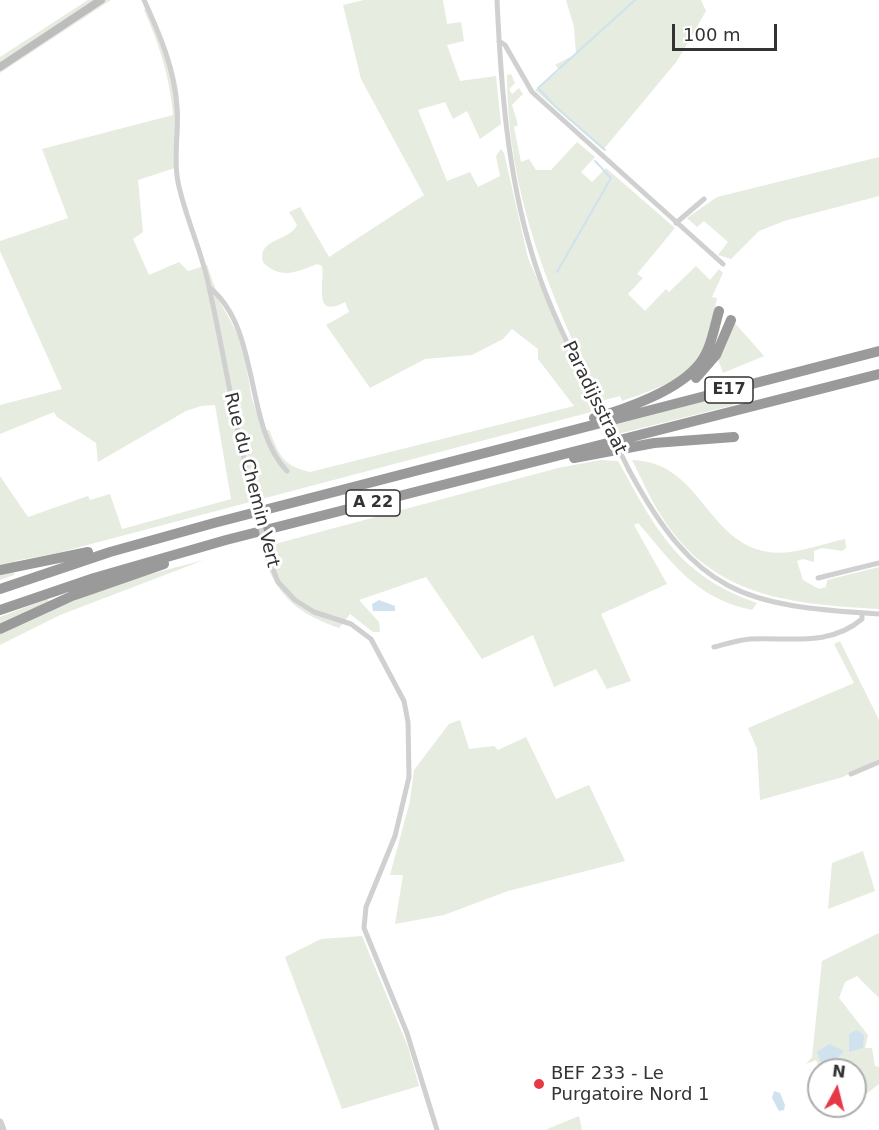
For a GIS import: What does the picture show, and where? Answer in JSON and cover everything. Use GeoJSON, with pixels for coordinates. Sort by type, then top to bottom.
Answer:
{"type":"FeatureCollection","features":[{"type":"Feature","properties":{"kind":"highway"},"geometry":{"type":"LineString","coordinates":[[537,440],[672,387],[691,374],[708,350],[718,311]]}},
{"type":"Feature","properties":{"kind":"highway"},"geometry":{"type":"LineString","coordinates":[[598,417],[633,409],[678,390],[695,378],[716,355],[731,320]]}},
{"type":"Feature","properties":{"kind":"highway","name":"E17"},"geometry":{"type":"LineString","coordinates":[[579,429],[879,351]]}},
{"type":"Feature","properties":{"kind":"highway","name":"E17"},"geometry":{"type":"LineString","coordinates":[[591,447],[879,374]]}},
{"type":"Feature","properties":{"kind":"highway","name":"A 22"},"geometry":{"type":"LineString","coordinates":[[0,589],[159,538],[579,429]]}},
{"type":"Feature","properties":{"kind":"highway"},"geometry":{"type":"LineString","coordinates":[[520,465],[546,464],[673,440],[734,437]]}},
{"type":"Feature","properties":{"kind":"highway","name":"A 22"},"geometry":{"type":"LineString","coordinates":[[0,610],[94,578],[225,540],[591,447]]}},
{"type":"Feature","properties":{"kind":"highway"},"geometry":{"type":"LineString","coordinates":[[0,570],[129,542],[159,538]]}},
{"type":"Feature","properties":{"kind":"highway"},"geometry":{"type":"LineString","coordinates":[[0,629],[72,596],[194,554],[225,540]]}},
{"type":"Feature","properties":{"kind":"main road"},"geometry":{"type":"LineString","coordinates":[[0,68],[101,0]]}},
{"type":"Feature","properties":{"kind":"street","name":"Rue du Chemin Vert"},"geometry":{"type":"LineString","coordinates":[[144,0],[171,70],[177,105],[178,183],[210,287],[232,412],[267,554],[278,582],[295,600],[314,612],[351,624],[371,639],[404,701],[408,722],[409,777],[395,836],[366,907],[364,928],[407,1033],[437,1130]]}},
{"type":"Feature","properties":{"kind":"street","name":"Paradijsstraat"},"geometry":{"type":"LineString","coordinates":[[497,0],[504,117],[521,215],[546,292],[591,393],[629,470],[659,522],[679,547],[719,582],[742,593],[795,607],[879,614]]}},
{"type":"Feature","properties":{"kind":"street"},"geometry":{"type":"LineString","coordinates":[[499,41],[505,45],[532,92],[723,264]]}},
{"type":"Feature","properties":{"kind":"street"},"geometry":{"type":"LineString","coordinates":[[675,223],[704,199]]}},
{"type":"Feature","properties":{"kind":"street","name":"Rue du Chemin Vert"},"geometry":{"type":"LineString","coordinates":[[210,287],[219,294],[245,343],[256,402],[276,455],[287,471]]}},
{"type":"Feature","properties":{"kind":"street"},"geometry":{"type":"LineString","coordinates":[[818,578],[879,563]]}},
{"type":"Feature","properties":{"kind":"street"},"geometry":{"type":"LineString","coordinates":[[714,647],[750,639],[807,640],[828,636],[853,626],[862,619],[862,613]]}},
{"type":"Feature","properties":{"kind":"street"},"geometry":{"type":"LineString","coordinates":[[851,774],[879,762]]}},
{"type":"Feature","properties":{"kind":"street"},"geometry":{"type":"LineString","coordinates":[[0,1122],[3,1130]]}},
{"type":"Feature","properties":{"kind":"shaded area"},"geometry":{"type":"Polygon","coordinates":[[[88,0],[111,0],[0,73],[0,57],[88,0]]]}},
{"type":"Feature","properties":{"kind":"shaded area"},"geometry":{"type":"Polygon","coordinates":[[[364,0],[443,0],[447,24],[461,22],[464,41],[447,45],[460,81],[496,76],[501,124],[480,139],[467,111],[453,119],[445,102],[418,110],[447,181],[470,172],[478,187],[500,176],[496,156],[501,149],[504,153],[528,258],[589,399],[591,412],[57,553],[15,561],[14,575],[0,580],[0,476],[28,517],[88,496],[90,500],[110,494],[122,529],[231,499],[215,405],[201,406],[186,411],[98,462],[96,443],[57,417],[54,412],[0,434],[0,405],[62,389],[0,251],[0,241],[68,218],[42,149],[173,115],[163,61],[144,10],[149,7],[166,46],[177,86],[180,115],[178,167],[138,180],[143,232],[133,239],[149,275],[179,262],[188,271],[207,265],[220,302],[242,342],[252,399],[263,430],[269,430],[279,452],[287,462],[310,472],[574,406],[538,359],[538,349],[512,329],[503,339],[472,355],[425,359],[370,388],[326,325],[349,312],[345,302],[335,306],[328,306],[324,303],[322,266],[317,264],[296,272],[282,273],[269,268],[263,262],[262,254],[265,248],[287,235],[297,225],[289,212],[300,207],[329,257],[424,195],[361,79],[343,5],[364,0]]]}},
{"type":"Feature","properties":{"kind":"shaded area"},"geometry":{"type":"Polygon","coordinates":[[[566,0],[701,0],[706,11],[677,61],[603,150],[535,90],[560,70],[555,65],[576,54],[574,27],[566,0]]]}},
{"type":"Feature","properties":{"kind":"shaded area"},"geometry":{"type":"Polygon","coordinates":[[[511,74],[515,83],[509,89],[512,94],[519,88],[523,94],[512,105],[518,125],[514,127],[521,162],[529,159],[536,170],[551,170],[577,142],[595,157],[581,172],[592,182],[606,168],[675,228],[637,274],[643,278],[628,294],[645,311],[666,289],[669,292],[696,266],[710,280],[719,269],[723,273],[712,297],[717,298],[706,341],[699,356],[678,377],[664,385],[622,401],[620,396],[601,401],[549,283],[523,203],[509,119],[507,75],[511,74]]]}},
{"type":"Feature","properties":{"kind":"shaded area"},"geometry":{"type":"Polygon","coordinates":[[[879,157],[879,196],[784,221],[759,231],[731,259],[718,255],[728,242],[704,221],[697,227],[687,218],[717,197],[879,157]]]}},
{"type":"Feature","properties":{"kind":"shaded area"},"geometry":{"type":"Polygon","coordinates":[[[734,322],[764,356],[723,373],[718,359],[734,322]]]}},
{"type":"Feature","properties":{"kind":"shaded area"},"geometry":{"type":"Polygon","coordinates":[[[724,396],[734,405],[618,434],[614,425],[724,396]]]}},
{"type":"Feature","properties":{"kind":"shaded area"},"geometry":{"type":"Polygon","coordinates":[[[600,460],[618,461],[658,529],[672,548],[689,564],[707,579],[757,603],[752,610],[715,597],[700,588],[675,565],[638,523],[634,525],[667,584],[601,614],[631,681],[607,689],[596,669],[554,687],[533,635],[482,659],[426,577],[359,600],[379,622],[380,632],[373,632],[350,614],[339,628],[323,622],[298,608],[288,599],[273,578],[260,548],[558,468],[600,460]]]}},
{"type":"Feature","properties":{"kind":"shaded area"},"geometry":{"type":"Polygon","coordinates":[[[632,460],[655,464],[674,474],[689,487],[715,519],[747,545],[777,553],[806,549],[845,539],[846,548],[842,551],[822,548],[814,551],[814,562],[803,559],[797,561],[803,580],[819,589],[826,587],[827,580],[879,567],[879,609],[816,604],[757,592],[705,565],[682,544],[662,517],[632,460]]]}},
{"type":"Feature","properties":{"kind":"shaded area"},"geometry":{"type":"Polygon","coordinates":[[[204,560],[60,615],[0,645],[0,617],[47,599],[56,608],[124,581],[204,560]]]}},
{"type":"Feature","properties":{"kind":"shaded area"},"geometry":{"type":"Polygon","coordinates":[[[840,641],[879,720],[879,759],[843,777],[760,800],[757,749],[748,728],[854,683],[834,644],[840,641]]]}},
{"type":"Feature","properties":{"kind":"shaded area"},"geometry":{"type":"Polygon","coordinates":[[[460,720],[469,749],[494,746],[498,750],[526,737],[556,799],[589,785],[625,861],[508,891],[444,915],[395,924],[403,875],[390,875],[410,801],[414,770],[449,724],[460,720]]]}},
{"type":"Feature","properties":{"kind":"shaded area"},"geometry":{"type":"Polygon","coordinates":[[[863,851],[875,891],[828,909],[832,863],[863,851]]]}},
{"type":"Feature","properties":{"kind":"shaded area"},"geometry":{"type":"Polygon","coordinates":[[[879,933],[879,998],[857,976],[845,982],[839,998],[868,1035],[865,1048],[872,1048],[875,1066],[879,1067],[879,1084],[867,1094],[867,1058],[811,1058],[822,961],[879,933]]]}},
{"type":"Feature","properties":{"kind":"shaded area"},"geometry":{"type":"Polygon","coordinates":[[[362,936],[408,1047],[419,1086],[342,1109],[285,957],[321,939],[362,936]]]}},
{"type":"Feature","properties":{"kind":"shaded area"},"geometry":{"type":"Polygon","coordinates":[[[579,1116],[582,1130],[545,1130],[579,1116]]]}},
{"type":"Feature","properties":{"kind":"water"},"geometry":{"type":"Polygon","coordinates":[[[379,600],[395,606],[395,611],[373,611],[372,604],[379,600]]]}},
{"type":"Feature","properties":{"kind":"water"},"geometry":{"type":"Polygon","coordinates":[[[857,1030],[864,1035],[863,1048],[849,1052],[849,1034],[857,1030]]]}},
{"type":"Feature","properties":{"kind":"water"},"geometry":{"type":"Polygon","coordinates":[[[829,1044],[844,1051],[837,1058],[819,1058],[817,1052],[829,1044]]]}},
{"type":"Feature","properties":{"kind":"water"},"geometry":{"type":"Polygon","coordinates":[[[774,1091],[780,1093],[785,1105],[784,1110],[779,1111],[772,1098],[774,1091]]]}},
{"type":"Feature","properties":{"kind":"waterway"},"geometry":{"type":"LineString","coordinates":[[605,150],[538,88],[635,0]]}},
{"type":"Feature","properties":{"kind":"waterway"},"geometry":{"type":"LineString","coordinates":[[557,272],[611,178],[595,161]]}},
{"type":"Feature","properties":{"kind":"place","name":"BEF 233 - Le Purgatoire Nord 1"},"geometry":{"type":"Point","coordinates":[539,1084]}}]}
